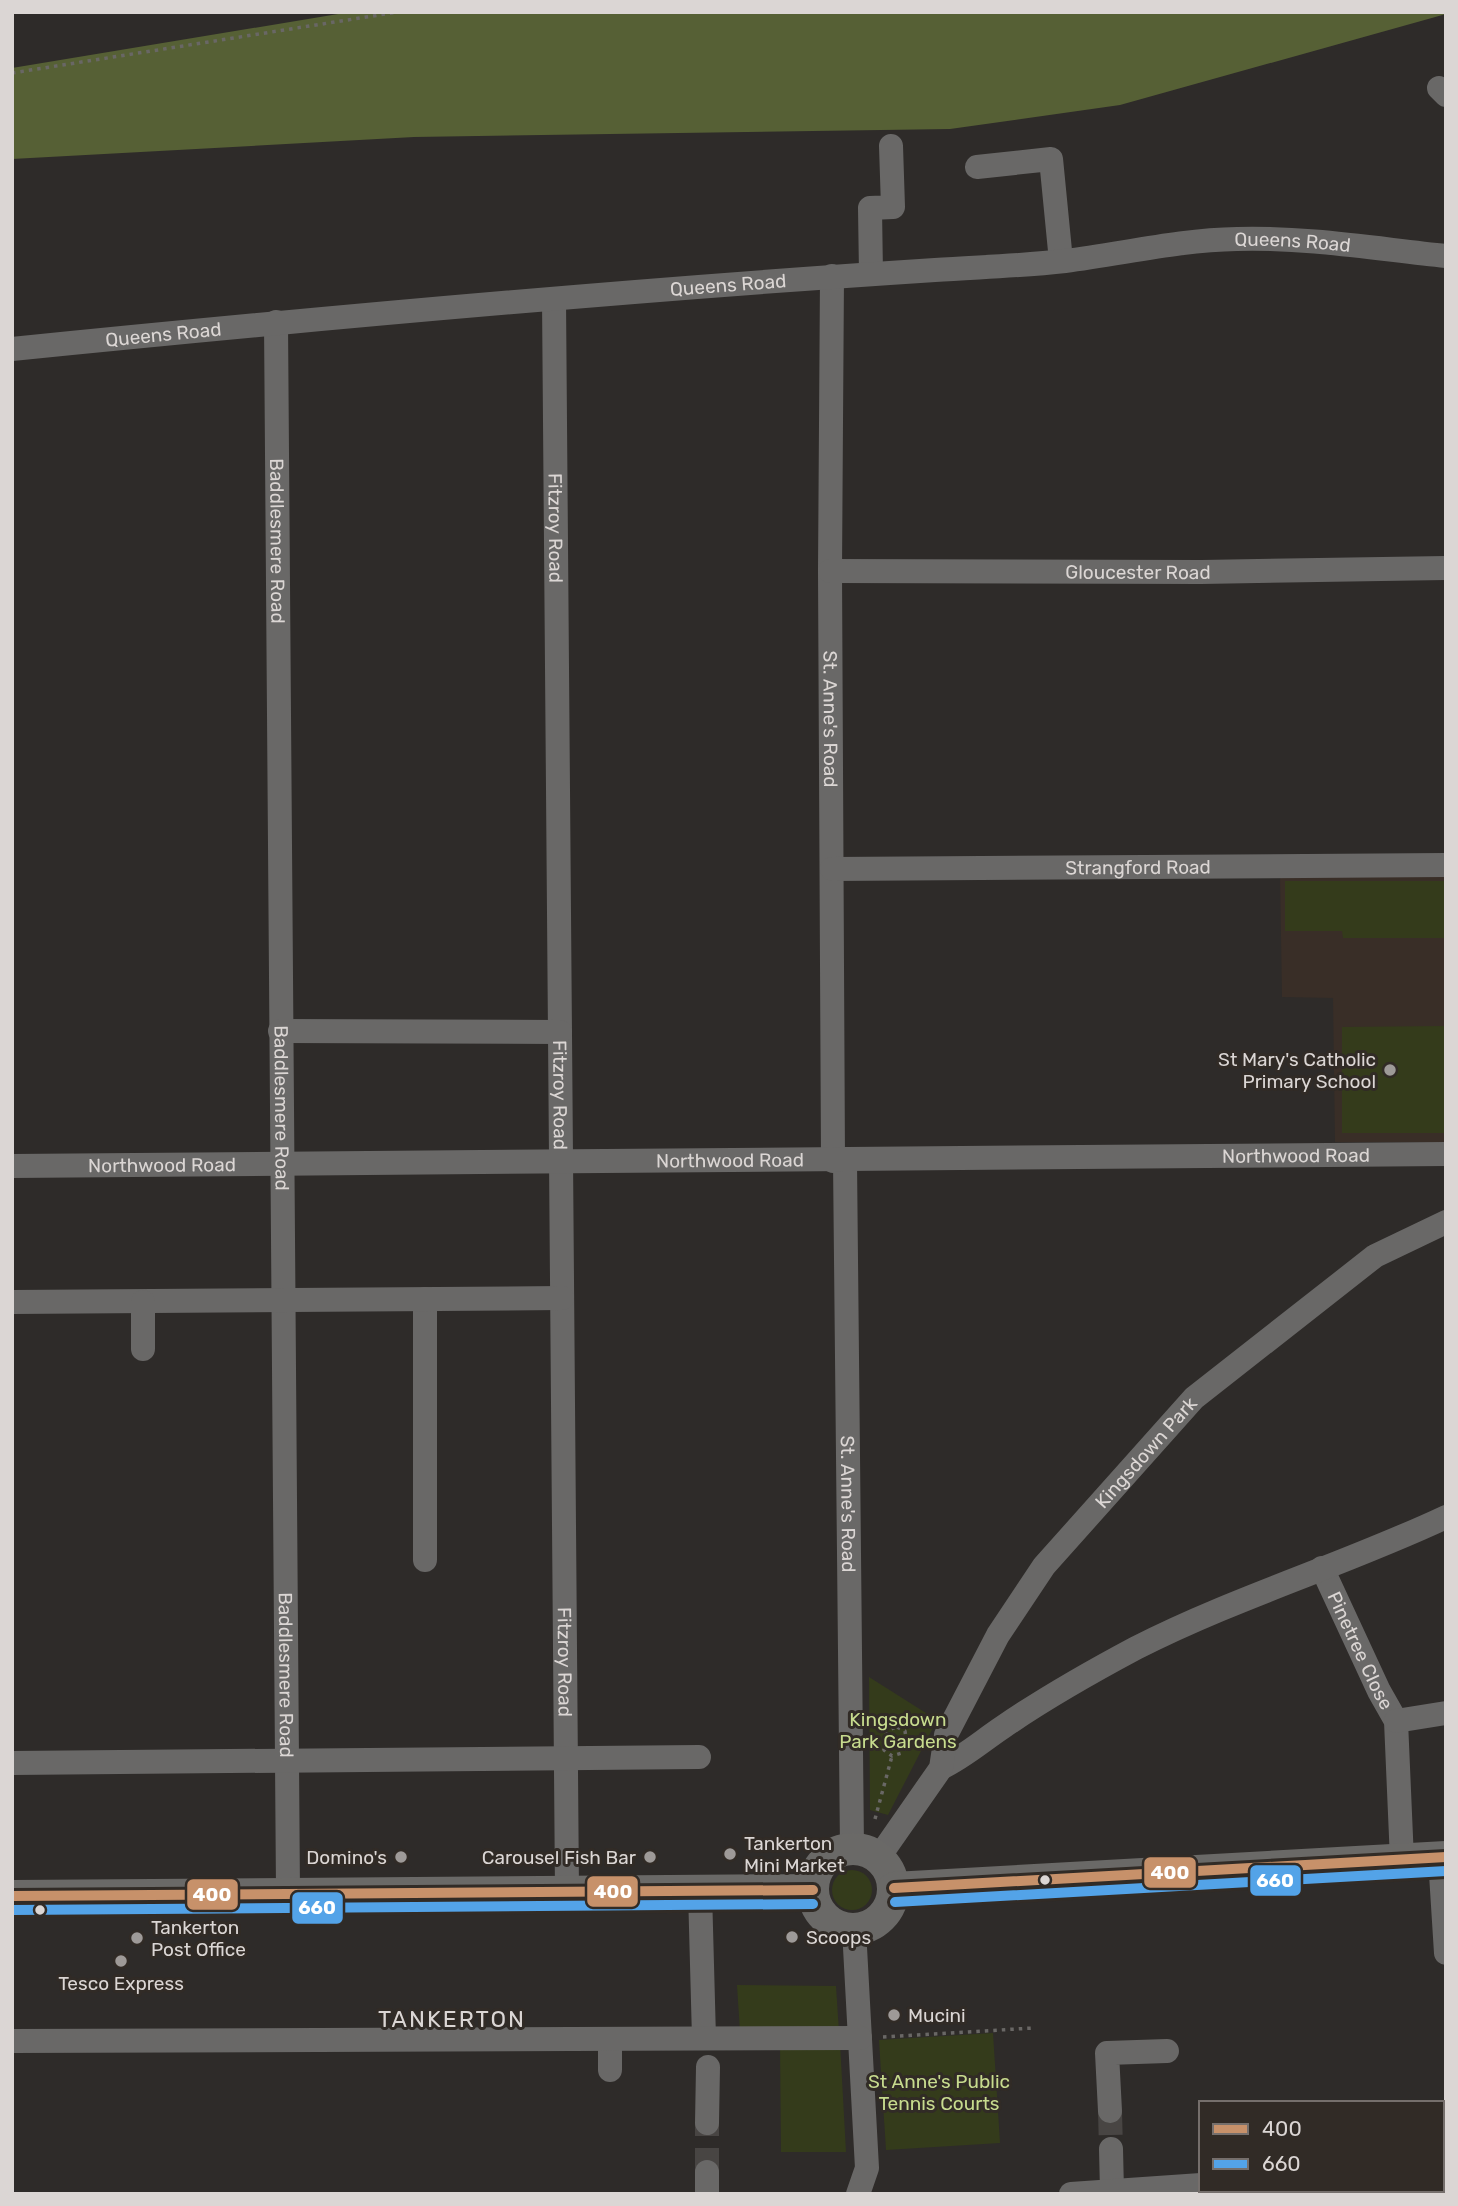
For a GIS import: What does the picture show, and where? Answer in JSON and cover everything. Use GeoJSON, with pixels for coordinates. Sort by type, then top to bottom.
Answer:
{"type":"FeatureCollection","features":[{"type":"Feature","properties":{"kind":"main road"},"geometry":{"type":"LineString","coordinates":[[841,1850],[866,1852],[889,1871],[894,1888],[890,1906],[871,1925],[844,1928],[826,1919],[815,1902],[813,1890],[816,1871],[823,1862],[841,1850]]}},
{"type":"Feature","properties":{"kind":"main road"},"geometry":{"type":"LineString","coordinates":[[894,1888],[1443,1857]]}},
{"type":"Feature","properties":{"kind":"main road"},"geometry":{"type":"LineString","coordinates":[[12,1896],[813,1890]]}},
{"type":"Feature","properties":{"kind":"street"},"geometry":{"type":"LineString","coordinates":[[871,274],[870,208],[893,207],[891,146]]}},
{"type":"Feature","properties":{"kind":"street"},"geometry":{"type":"LineString","coordinates":[[977,167],[1051,159],[1061,261]]}},
{"type":"Feature","properties":{"kind":"street","name":"Queens Road"},"geometry":{"type":"LineString","coordinates":[[12,349],[275,322],[832,276],[1061,261],[1234,239],[1287,239],[1446,256]]}},
{"type":"Feature","properties":{"kind":"street","name":"St. Anne's Road"},"geometry":{"type":"LineString","coordinates":[[832,276],[832,869],[839,1161],[866,1852]]}},
{"type":"Feature","properties":{"kind":"street","name":"Fitzroy Road"},"geometry":{"type":"LineString","coordinates":[[554,299],[567,1893]]}},
{"type":"Feature","properties":{"kind":"street","name":"Baddlesmere Road"},"geometry":{"type":"LineString","coordinates":[[275,322],[288,1892]]}},
{"type":"Feature","properties":{"kind":"street","name":"Gloucester Road"},"geometry":{"type":"LineString","coordinates":[[830,571],[1201,572],[1446,568]]}},
{"type":"Feature","properties":{"kind":"street","name":"Strangford Road"},"geometry":{"type":"LineString","coordinates":[[832,869],[1446,865]]}},
{"type":"Feature","properties":{"kind":"street"},"geometry":{"type":"LineString","coordinates":[[280,1031],[560,1032]]}},
{"type":"Feature","properties":{"kind":"street","name":"Northwood Road"},"geometry":{"type":"LineString","coordinates":[[12,1166],[1446,1154]]}},
{"type":"Feature","properties":{"kind":"street","name":"Kingsdown Park"},"geometry":{"type":"LineString","coordinates":[[941,1768],[946,1735],[998,1635],[1044,1566],[1194,1398],[1375,1256],[1446,1222]]}},
{"type":"Feature","properties":{"kind":"street"},"geometry":{"type":"LineString","coordinates":[[12,1302],[562,1298]]}},
{"type":"Feature","properties":{"kind":"street"},"geometry":{"type":"LineString","coordinates":[[425,1299],[425,1560]]}},
{"type":"Feature","properties":{"kind":"street"},"geometry":{"type":"LineString","coordinates":[[143,1302],[144,1349]]}},
{"type":"Feature","properties":{"kind":"street","name":"Kingsdown Park"},"geometry":{"type":"LineString","coordinates":[[866,1852],[941,1768],[964,1757],[1054,1694],[1137,1648],[1242,1599],[1395,1541],[1446,1517]]}},
{"type":"Feature","properties":{"kind":"street","name":"Pinetree Close"},"geometry":{"type":"LineString","coordinates":[[1322,1568],[1379,1691],[1396,1721],[1402,1860]]}},
{"type":"Feature","properties":{"kind":"street"},"geometry":{"type":"LineString","coordinates":[[1396,1721],[1446,1713]]}},
{"type":"Feature","properties":{"kind":"street"},"geometry":{"type":"LineString","coordinates":[[12,1763],[699,1757]]}},
{"type":"Feature","properties":{"kind":"street"},"geometry":{"type":"LineString","coordinates":[[1443,1857],[1446,1953]]}},
{"type":"Feature","properties":{"kind":"street"},"geometry":{"type":"LineString","coordinates":[[700,1891],[704,2038]]}},
{"type":"Feature","properties":{"kind":"street"},"geometry":{"type":"LineString","coordinates":[[854,1929],[867,2168],[858,2194]]}},
{"type":"Feature","properties":{"kind":"street"},"geometry":{"type":"LineString","coordinates":[[12,2041],[860,2038]]}},
{"type":"Feature","properties":{"kind":"street"},"geometry":{"type":"LineString","coordinates":[[610,2039],[610,2070]]}},
{"type":"Feature","properties":{"kind":"street"},"geometry":{"type":"LineString","coordinates":[[1110,2111],[1107,2053],[1167,2051]]}},
{"type":"Feature","properties":{"kind":"street"},"geometry":{"type":"LineString","coordinates":[[707,2123],[708,2067]]}},
{"type":"Feature","properties":{"kind":"street"},"geometry":{"type":"LineString","coordinates":[[1111,2149],[1112,2190]]}},
{"type":"Feature","properties":{"kind":"street"},"geometry":{"type":"LineString","coordinates":[[1072,2194],[1199,2185]]}},
{"type":"Feature","properties":{"kind":"path"},"geometry":{"type":"LineString","coordinates":[[12,73],[398,12]]}},
{"type":"Feature","properties":{"kind":"path"},"geometry":{"type":"LineString","coordinates":[[897,1727],[905,1731],[906,1745],[902,1753],[892,1756],[884,1750],[884,1740],[888,1731],[897,1727]]}},
{"type":"Feature","properties":{"kind":"path"},"geometry":{"type":"LineString","coordinates":[[866,1852],[892,1756]]}},
{"type":"Feature","properties":{"kind":"path"},"geometry":{"type":"LineString","coordinates":[[860,2038],[1033,2028]]}},
{"type":"Feature","properties":{"kind":"shaded area","name":"St Mary's Catholic Primary School"},"geometry":{"type":"Polygon","coordinates":[[[1446,875],[1446,1142],[1335,1142],[1333,998],[1282,997],[1280,876],[1446,875]]]}},
{"type":"Feature","properties":{"kind":"green space"},"geometry":{"type":"Polygon","coordinates":[[[350,12],[1446,14],[1120,105],[950,129],[414,137],[12,159],[12,68],[350,12]]]}},
{"type":"Feature","properties":{"kind":"green space"},"geometry":{"type":"Polygon","coordinates":[[[1285,881],[1446,881],[1446,938],[1343,938],[1342,931],[1285,931],[1285,881]]]}},
{"type":"Feature","properties":{"kind":"green space"},"geometry":{"type":"Polygon","coordinates":[[[1446,1026],[1446,1133],[1342,1133],[1342,1027],[1446,1026]]]}},
{"type":"Feature","properties":{"kind":"green space","name":"Kingsdown Park Gardens"},"geometry":{"type":"Polygon","coordinates":[[[869,1677],[937,1720],[888,1815],[870,1810],[869,1677]]]}},
{"type":"Feature","properties":{"kind":"green space"},"geometry":{"type":"Polygon","coordinates":[[[852,1870],[860,1871],[866,1876],[871,1882],[871,1898],[866,1904],[860,1909],[852,1910],[844,1909],[838,1904],[833,1898],[832,1890],[833,1882],[838,1876],[844,1871],[852,1870]]]}},
{"type":"Feature","properties":{"kind":"green space","name":"St Anne's Public Tennis Courts"},"geometry":{"type":"Polygon","coordinates":[[[737,1985],[836,1986],[839,2032],[740,2032],[737,1985]]]}},
{"type":"Feature","properties":{"kind":"green space","name":"St Anne's Public Tennis Courts"},"geometry":{"type":"Polygon","coordinates":[[[993,2033],[1000,2143],[886,2150],[879,2040],[993,2033]]]}},
{"type":"Feature","properties":{"kind":"green space","name":"St Anne's Public Tennis Courts"},"geometry":{"type":"Polygon","coordinates":[[[780,2043],[840,2043],[846,2152],[781,2152],[780,2043]]]}},
{"type":"Feature","properties":{"kind":"tunnel"},"geometry":{"type":"LineString","coordinates":[[1110,2111],[1111,2149]]}},
{"type":"Feature","properties":{"kind":"tunnel"},"geometry":{"type":"LineString","coordinates":[[707,2123],[707,2172]]}},
{"type":"Feature","properties":{"kind":"transit line","name":"400"},"geometry":{"type":"LineString","coordinates":[[894,1888],[1446,1857]]}},
{"type":"Feature","properties":{"kind":"transit line","name":"660"},"geometry":{"type":"LineString","coordinates":[[895,1902],[1446,1871]]}},
{"type":"Feature","properties":{"kind":"transit line","name":"400"},"geometry":{"type":"LineString","coordinates":[[12,1896],[813,1890]]}},
{"type":"Feature","properties":{"kind":"transit line","name":"660"},"geometry":{"type":"LineString","coordinates":[[12,1910],[813,1904]]}},
{"type":"Feature","properties":{"kind":"place","name":"St Mary's Catholic Primary School"},"geometry":{"type":"Point","coordinates":[1390,1070]}},
{"type":"Feature","properties":{"kind":"place","name":"Tankerton Mini Market"},"geometry":{"type":"Point","coordinates":[730,1854]}},
{"type":"Feature","properties":{"kind":"place","name":"Domino's"},"geometry":{"type":"Point","coordinates":[401,1857]}},
{"type":"Feature","properties":{"kind":"place","name":"Carousel Fish Bar"},"geometry":{"type":"Point","coordinates":[650,1857]}},
{"type":"Feature","properties":{"kind":"place","name":"Scoops"},"geometry":{"type":"Point","coordinates":[792,1937]}},
{"type":"Feature","properties":{"kind":"place","name":"Tankerton Post Office"},"geometry":{"type":"Point","coordinates":[137,1938]}},
{"type":"Feature","properties":{"kind":"place","name":"Tesco Express"},"geometry":{"type":"Point","coordinates":[121,1961]}},
{"type":"Feature","properties":{"kind":"place","name":"Mucini"},"geometry":{"type":"Point","coordinates":[894,2015]}},
{"type":"Feature","properties":{"kind":"district","name":"TANKERTON"},"geometry":{"type":"Point","coordinates":[452,2019]}}]}
